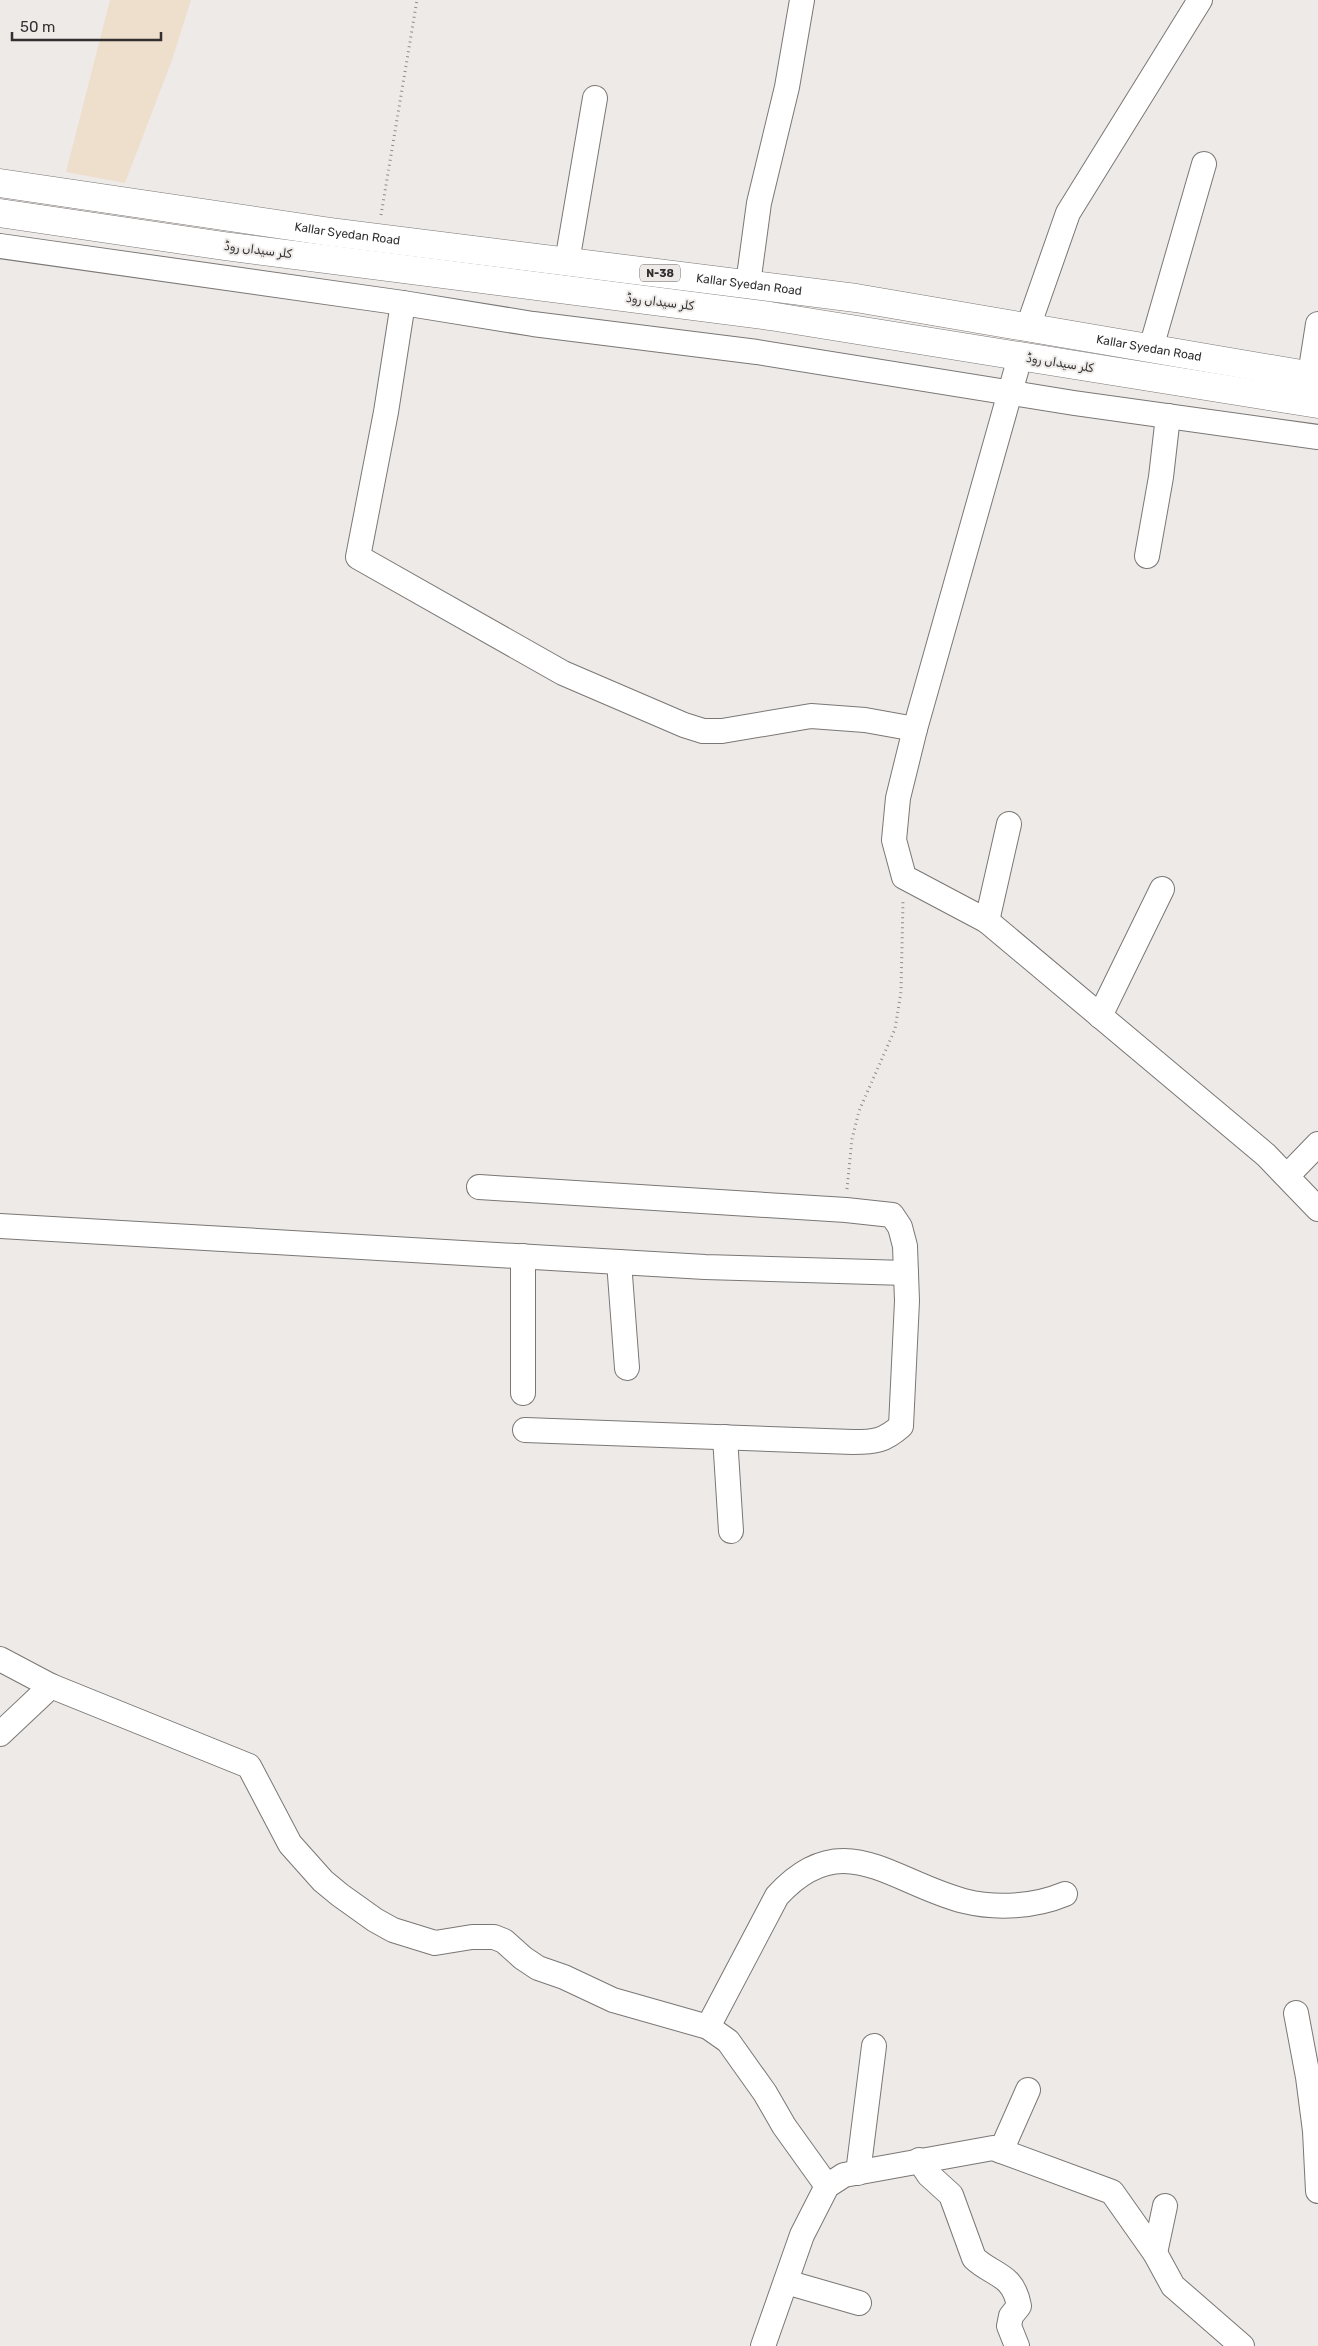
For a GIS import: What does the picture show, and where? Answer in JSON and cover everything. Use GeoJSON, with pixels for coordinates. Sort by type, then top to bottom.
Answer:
{"type":"FeatureCollection","features":[{"type":"Feature","properties":{"kind":"highway","name":"Kallar Syedan Road"},"geometry":{"type":"LineString","coordinates":[[0,183],[378,238],[856,298],[1314,376]]}},
{"type":"Feature","properties":{"kind":"highway","name":"کلر سیداں روڈ"},"geometry":{"type":"LineString","coordinates":[[0,213],[224,246],[770,316],[1318,404]]}},
{"type":"Feature","properties":{"kind":"street"},"geometry":{"type":"LineString","coordinates":[[748,284],[759,203],[788,87],[802,0]]}},
{"type":"Feature","properties":{"kind":"street"},"geometry":{"type":"LineString","coordinates":[[1028,327],[1068,213],[1200,0]]}},
{"type":"Feature","properties":{"kind":"street"},"geometry":{"type":"LineString","coordinates":[[567,262],[595,98]]}},
{"type":"Feature","properties":{"kind":"street"},"geometry":{"type":"LineString","coordinates":[[1151,348],[1204,164]]}},
{"type":"Feature","properties":{"kind":"street"},"geometry":{"type":"LineString","coordinates":[[0,246],[403,303],[533,324],[757,352],[1010,393],[1318,437]]}},
{"type":"Feature","properties":{"kind":"street"},"geometry":{"type":"LineString","coordinates":[[403,303],[386,412],[358,557],[563,673],[696,729],[722,731],[811,716],[865,720],[915,729]]}},
{"type":"Feature","properties":{"kind":"street"},"geometry":{"type":"LineString","coordinates":[[1314,376],[1318,324]]}},
{"type":"Feature","properties":{"kind":"street"},"geometry":{"type":"LineString","coordinates":[[1020,357],[915,729],[898,798],[894,840],[904,877],[986,921],[1266,1155],[1318,1209]]}},
{"type":"Feature","properties":{"kind":"street"},"geometry":{"type":"LineString","coordinates":[[1147,556],[1161,477],[1168,416]]}},
{"type":"Feature","properties":{"kind":"street"},"geometry":{"type":"LineString","coordinates":[[986,921],[1009,824]]}},
{"type":"Feature","properties":{"kind":"street"},"geometry":{"type":"LineString","coordinates":[[1100,1016],[1162,889]]}},
{"type":"Feature","properties":{"kind":"street"},"geometry":{"type":"LineString","coordinates":[[1287,1176],[1318,1144]]}},
{"type":"Feature","properties":{"kind":"street"},"geometry":{"type":"LineString","coordinates":[[479,1187],[846,1210],[892,1215],[900,1228],[905,1246],[907,1301],[901,1426],[889,1437],[875,1442],[525,1430]]}},
{"type":"Feature","properties":{"kind":"street"},"geometry":{"type":"LineString","coordinates":[[0,1226],[705,1267],[906,1273]]}},
{"type":"Feature","properties":{"kind":"street"},"geometry":{"type":"LineString","coordinates":[[523,1256],[523,1393]]}},
{"type":"Feature","properties":{"kind":"street"},"geometry":{"type":"LineString","coordinates":[[619,1262],[627,1368]]}},
{"type":"Feature","properties":{"kind":"street"},"geometry":{"type":"LineString","coordinates":[[725,1437],[731,1531]]}},
{"type":"Feature","properties":{"kind":"street"},"geometry":{"type":"LineString","coordinates":[[0,1659],[52,1686],[249,1766],[290,1844],[329,1886],[375,1920],[393,1930],[434,1943],[472,1937],[494,1937],[504,1941],[538,1968],[564,1977],[613,2000],[708,2027],[728,2042],[765,2093],[784,2126],[828,2186]]}},
{"type":"Feature","properties":{"kind":"street"},"geometry":{"type":"LineString","coordinates":[[0,1734],[52,1686]]}},
{"type":"Feature","properties":{"kind":"street"},"geometry":{"type":"LineString","coordinates":[[708,2027],[777,1896],[790,1881],[813,1866],[840,1861],[888,1870],[964,1901],[987,1904],[1029,1904],[1050,1900],[1065,1894]]}},
{"type":"Feature","properties":{"kind":"street"},"geometry":{"type":"LineString","coordinates":[[1296,2013],[1313,2077],[1318,2191]]}},
{"type":"Feature","properties":{"kind":"street"},"geometry":{"type":"LineString","coordinates":[[858,2173],[874,2046]]}},
{"type":"Feature","properties":{"kind":"street"},"geometry":{"type":"LineString","coordinates":[[1001,2151],[1028,2090]]}},
{"type":"Feature","properties":{"kind":"street"},"geometry":{"type":"LineString","coordinates":[[763,2346],[802,2235],[828,2186],[844,2176],[918,2160],[993,2148],[1112,2192],[1155,2253],[1173,2286],[1242,2346]]}},
{"type":"Feature","properties":{"kind":"street"},"geometry":{"type":"LineString","coordinates":[[918,2160],[929,2175],[950,2195],[974,2258],[982,2266],[999,2273],[1008,2280],[1018,2299],[1019,2306],[1011,2316],[1008,2326],[1017,2346]]}},
{"type":"Feature","properties":{"kind":"street"},"geometry":{"type":"LineString","coordinates":[[1155,2253],[1165,2206]]}},
{"type":"Feature","properties":{"kind":"street"},"geometry":{"type":"LineString","coordinates":[[786,2282],[858,2303]]}},
{"type":"Feature","properties":{"kind":"path"},"geometry":{"type":"LineString","coordinates":[[378,238],[418,0]]}},
{"type":"Feature","properties":{"kind":"path"},"geometry":{"type":"LineString","coordinates":[[846,1210],[852,1139],[860,1111],[889,1043],[901,992],[904,877]]}},
{"type":"Feature","properties":{"kind":"shaded area"},"geometry":{"type":"Polygon","coordinates":[[[110,0],[191,0],[172,60],[125,183],[66,172],[110,0]]]}}]}
